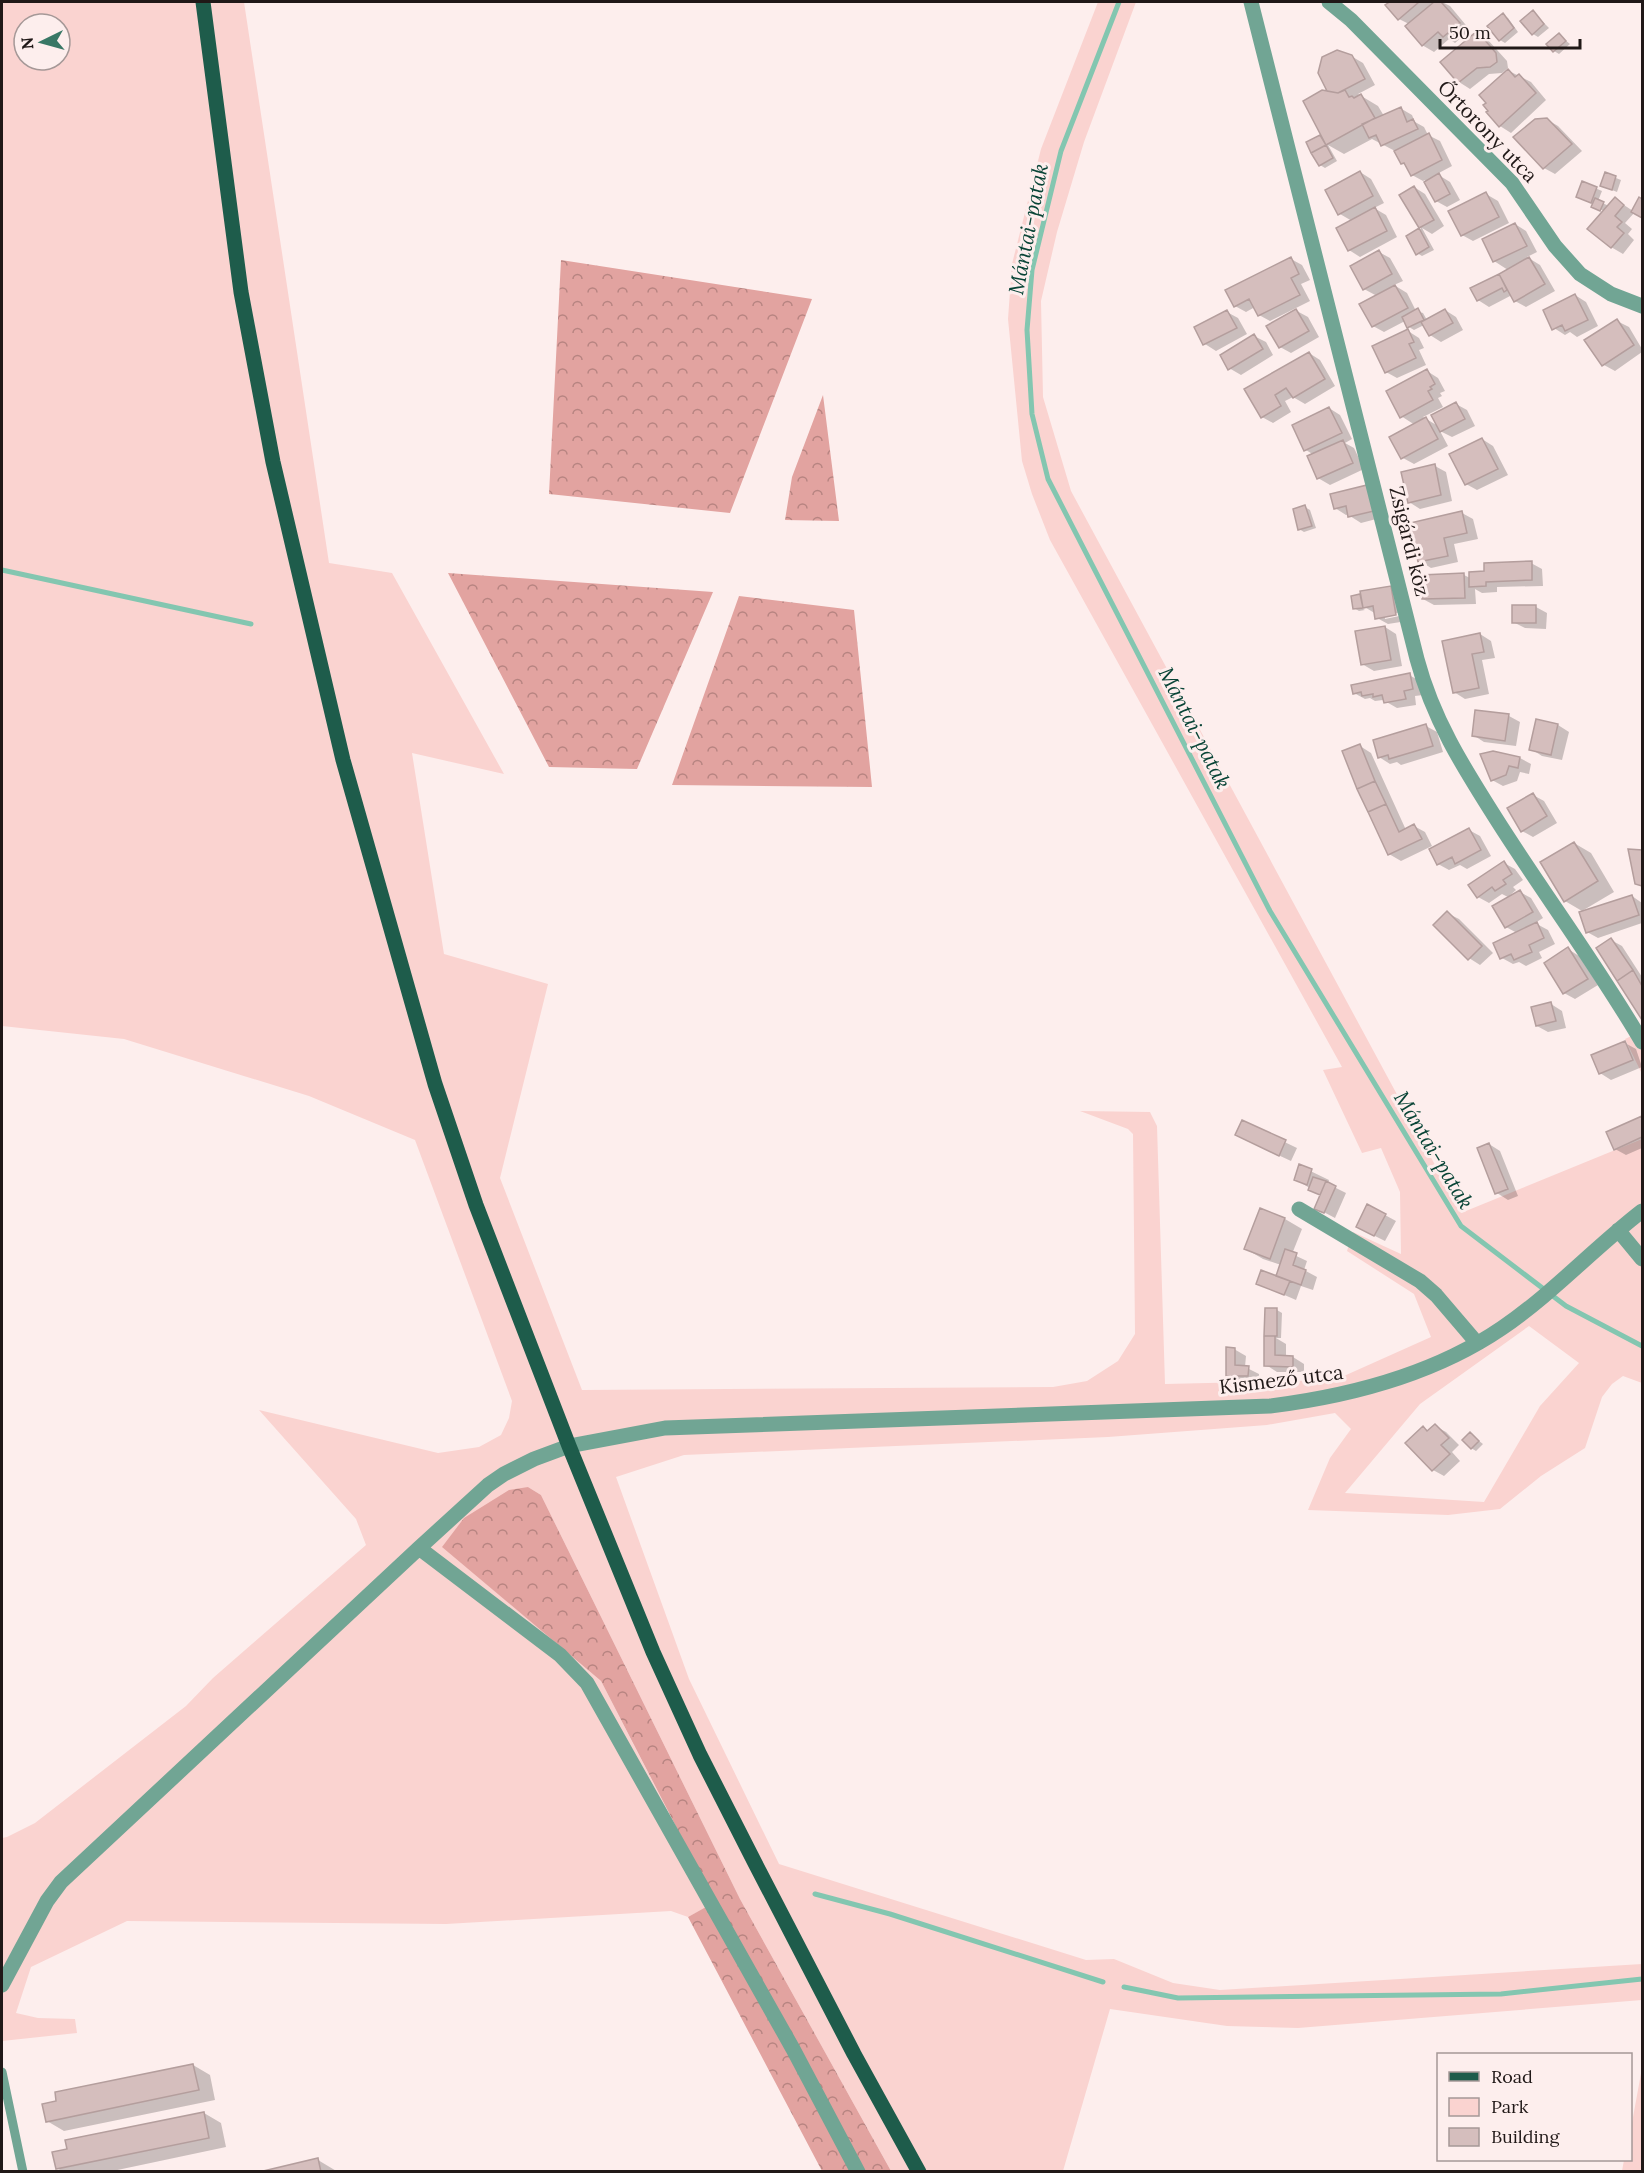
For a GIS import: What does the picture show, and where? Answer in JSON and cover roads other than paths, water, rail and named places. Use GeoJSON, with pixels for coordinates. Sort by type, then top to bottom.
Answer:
{"type":"FeatureCollection","features":[{"type":"Feature","properties":{"kind":"main road"},"geometry":{"type":"LineString","coordinates":[[203,2],[241,292],[273,462],[342,760],[435,1084],[476,1205],[569,1446],[653,1653],[700,1755],[854,2054],[919,2172]]}},
{"type":"Feature","properties":{"kind":"street","name":"Zsigárdi köz"},"geometry":{"type":"LineString","coordinates":[[1251,2],[1429,699],[1460,762],[1515,849],[1615,995],[1642,1042]]}},
{"type":"Feature","properties":{"kind":"street","name":"Őrtorony utca"},"geometry":{"type":"LineString","coordinates":[[1329,2],[1350,20],[1512,183],[1555,246],[1580,274],[1611,294],[1642,306]]}},
{"type":"Feature","properties":{"kind":"street"},"geometry":{"type":"LineString","coordinates":[[1299,1209],[1420,1281],[1436,1295],[1477,1343]]}},
{"type":"Feature","properties":{"kind":"street","name":"Kismező utca"},"geometry":{"type":"LineString","coordinates":[[2,1986],[47,1901],[61,1882],[488,1485],[534,1458],[569,1446],[642,1431],[707,1425],[1270,1406],[1343,1395],[1417,1372],[1501,1329],[1642,1211]]}},
{"type":"Feature","properties":{"kind":"street"},"geometry":{"type":"LineString","coordinates":[[1618,1230],[1642,1259]]}},
{"type":"Feature","properties":{"kind":"street"},"geometry":{"type":"LineString","coordinates":[[419,1548],[560,1655],[587,1683],[793,2049],[858,2172]]}},
{"type":"Feature","properties":{"kind":"lane"},"geometry":{"type":"LineString","coordinates":[[2,2072],[23,2172]]}},
{"type":"Feature","properties":{"kind":"waterway","name":"Mántai-patak"},"geometry":{"type":"LineString","coordinates":[[1119,2],[1061,151],[1032,270],[1027,330],[1032,414],[1048,479],[1270,911],[1461,1226],[1566,1306],[1642,1346]]}},
{"type":"Feature","properties":{"kind":"waterway"},"geometry":{"type":"LineString","coordinates":[[2,570],[251,624]]}},
{"type":"Feature","properties":{"kind":"waterway"},"geometry":{"type":"LineString","coordinates":[[815,1894],[890,1914],[1103,1982]]}},
{"type":"Feature","properties":{"kind":"waterway"},"geometry":{"type":"LineString","coordinates":[[1124,1987],[1178,1998],[1501,1994],[1642,1979]]}}]}
